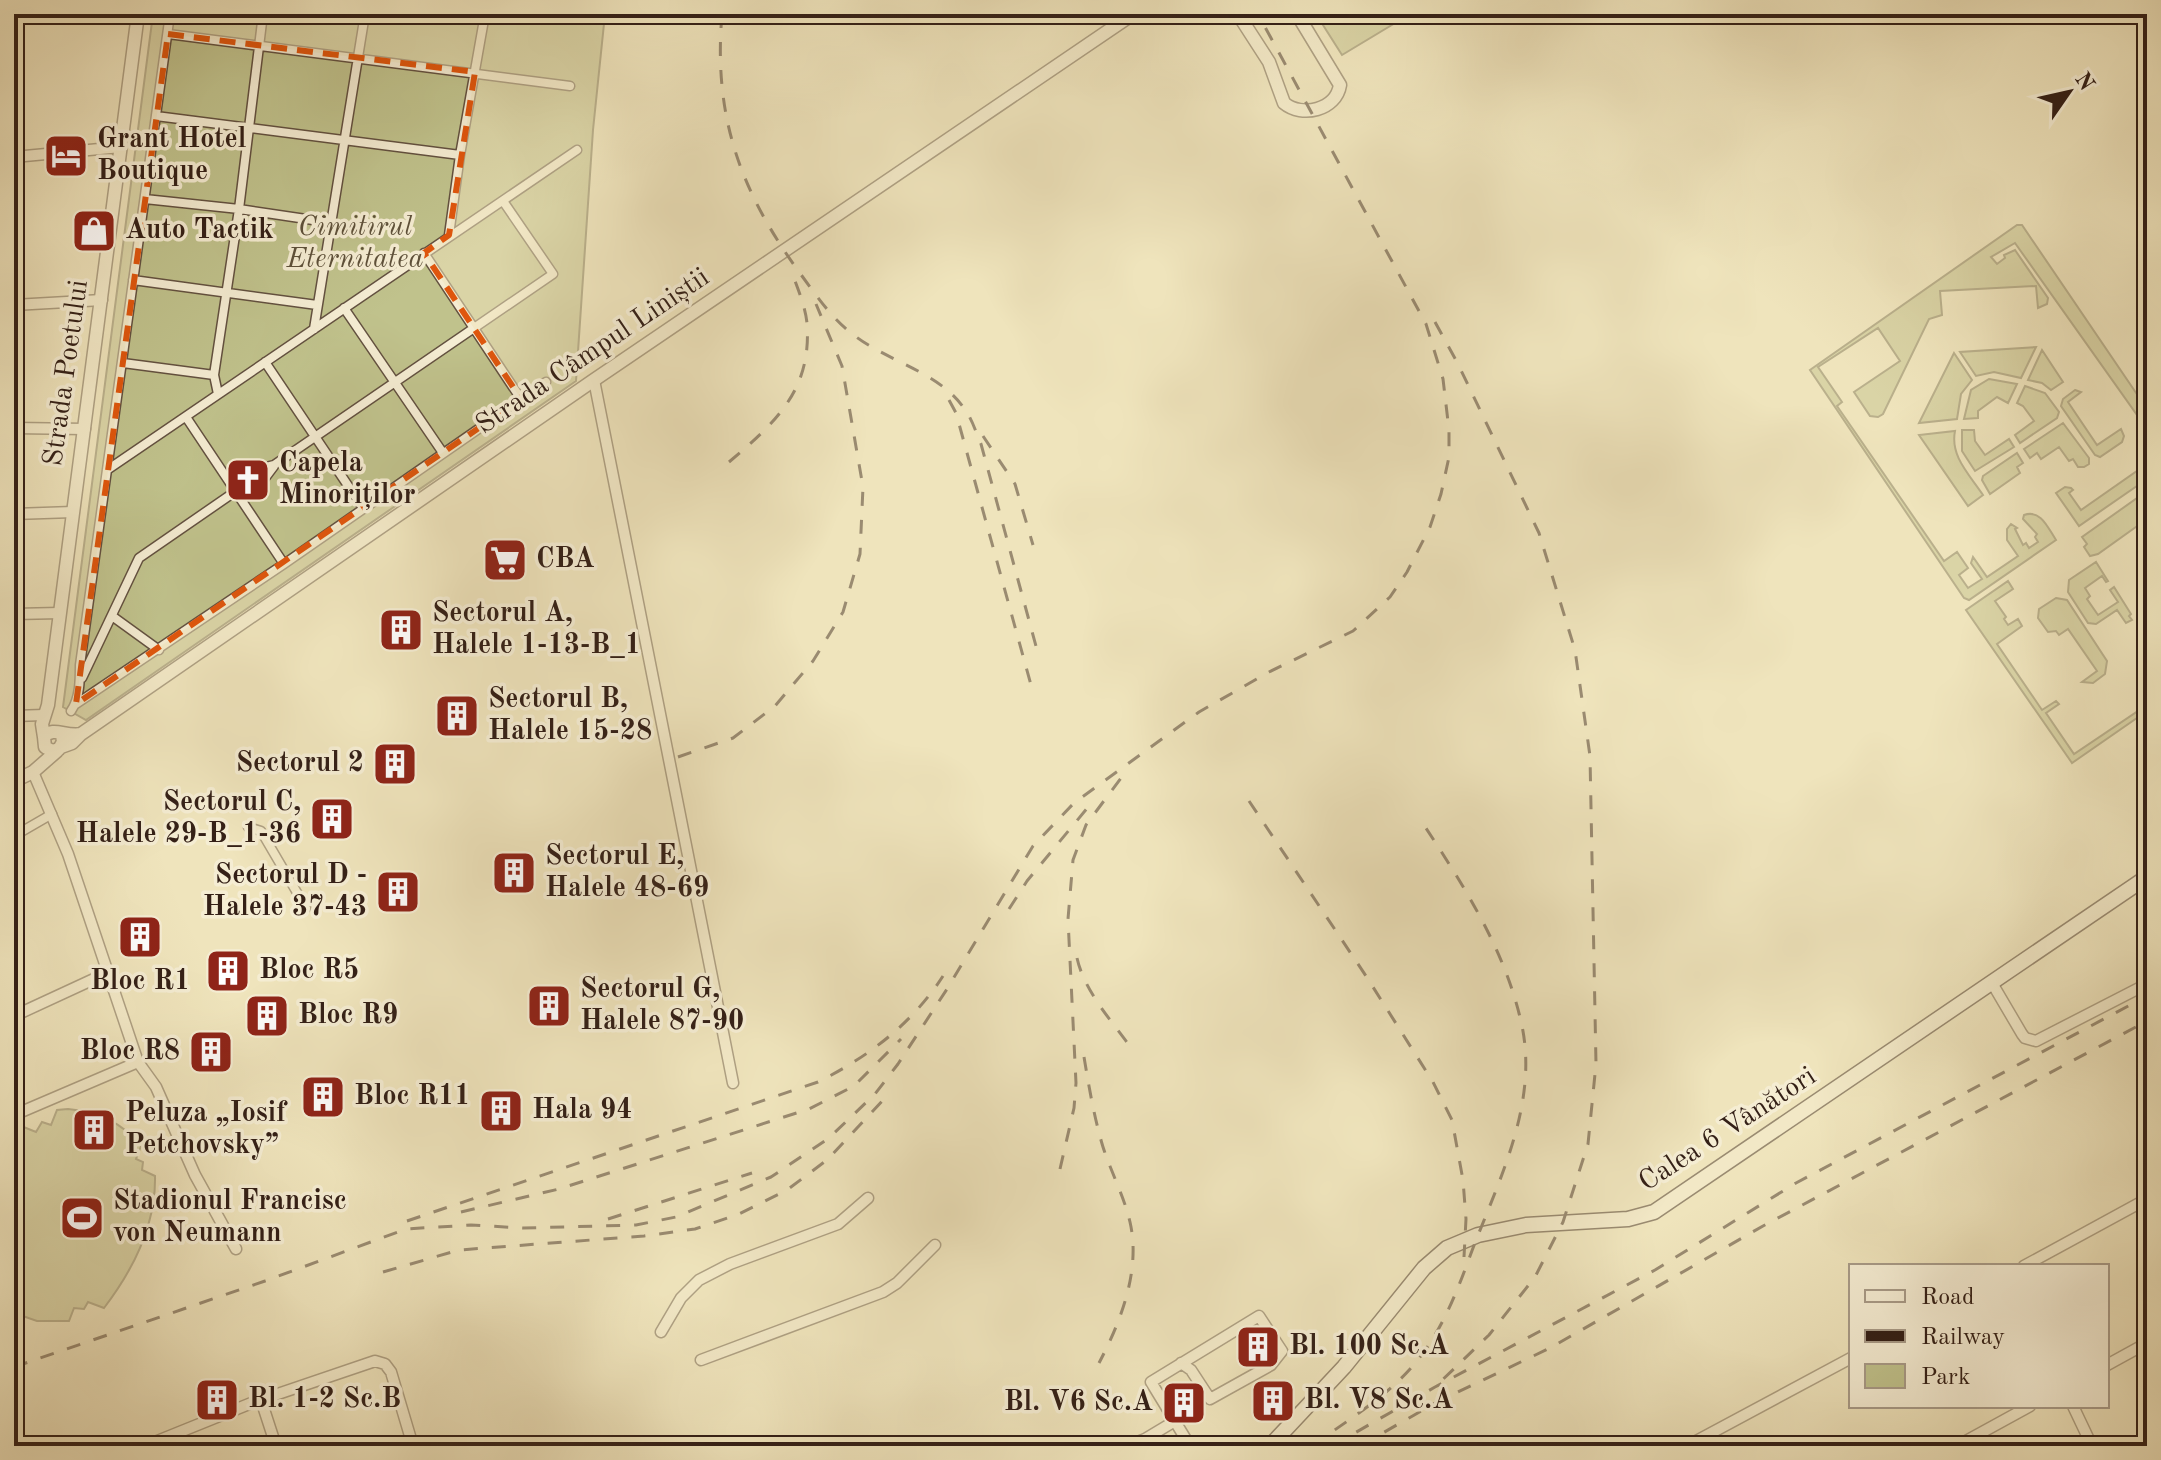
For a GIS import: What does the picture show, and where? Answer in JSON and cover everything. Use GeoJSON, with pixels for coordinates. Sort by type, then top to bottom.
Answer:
{"type":"FeatureCollection","features":[{"type":"Feature","properties":{"kind":"main road","name":"Calea 6 Vânători"},"geometry":{"type":"LineString","coordinates":[[1270,1446],[1357,1353],[1424,1268],[1447,1248],[1478,1235],[1526,1225],[1628,1219],[1654,1212],[2147,877]]}},
{"type":"Feature","properties":{"kind":"street","name":"Strada Poetului"},"geometry":{"type":"LineString","coordinates":[[34,771],[43,739],[138,14]]}},
{"type":"Feature","properties":{"kind":"street"},"geometry":{"type":"LineString","coordinates":[[170,14],[74,708],[546,382]]}},
{"type":"Feature","properties":{"kind":"street"},"geometry":{"type":"LineString","coordinates":[[218,394],[214,375],[239,209],[263,14]]}},
{"type":"Feature","properties":{"kind":"street"},"geometry":{"type":"LineString","coordinates":[[314,329],[365,14]]}},
{"type":"Feature","properties":{"kind":"street"},"geometry":{"type":"LineString","coordinates":[[449,235],[485,14]]}},
{"type":"Feature","properties":{"kind":"street","name":"Strada Câmpul Liniștii"},"geometry":{"type":"LineString","coordinates":[[59,741],[72,743],[594,380],[1133,14]]}},
{"type":"Feature","properties":{"kind":"street"},"geometry":{"type":"LineString","coordinates":[[1238,14],[1269,62],[1284,103],[1302,112],[1330,102],[1336,97],[1340,85],[1297,14]]}},
{"type":"Feature","properties":{"kind":"street"},"geometry":{"type":"LineString","coordinates":[[168,34],[570,86]]}},
{"type":"Feature","properties":{"kind":"street"},"geometry":{"type":"LineString","coordinates":[[156,116],[460,155]]}},
{"type":"Feature","properties":{"kind":"street"},"geometry":{"type":"LineString","coordinates":[[14,157],[121,147]]}},
{"type":"Feature","properties":{"kind":"street"},"geometry":{"type":"LineString","coordinates":[[107,470],[577,150]]}},
{"type":"Feature","properties":{"kind":"street"},"geometry":{"type":"LineString","coordinates":[[145,199],[333,223]]}},
{"type":"Feature","properties":{"kind":"street"},"geometry":{"type":"LineString","coordinates":[[236,491],[255,488],[274,465],[553,274],[503,201]]}},
{"type":"Feature","properties":{"kind":"street"},"geometry":{"type":"LineString","coordinates":[[424,253],[521,399]]}},
{"type":"Feature","properties":{"kind":"street"},"geometry":{"type":"LineString","coordinates":[[133,280],[317,305]]}},
{"type":"Feature","properties":{"kind":"street"},"geometry":{"type":"LineString","coordinates":[[14,305],[102,300]]}},
{"type":"Feature","properties":{"kind":"street"},"geometry":{"type":"LineString","coordinates":[[344,308],[443,453]]}},
{"type":"Feature","properties":{"kind":"street"},"geometry":{"type":"LineString","coordinates":[[265,362],[363,508]]}},
{"type":"Feature","properties":{"kind":"street"},"geometry":{"type":"LineString","coordinates":[[123,363],[214,375]]}},
{"type":"Feature","properties":{"kind":"street"},"geometry":{"type":"LineString","coordinates":[[594,380],[733,1083]]}},
{"type":"Feature","properties":{"kind":"street"},"geometry":{"type":"LineString","coordinates":[[186,417],[284,564]]}},
{"type":"Feature","properties":{"kind":"street"},"geometry":{"type":"LineString","coordinates":[[14,428],[85,429]]}},
{"type":"Feature","properties":{"kind":"street"},"geometry":{"type":"LineString","coordinates":[[80,681],[139,558],[236,491],[254,470],[274,465]]}},
{"type":"Feature","properties":{"kind":"street"},"geometry":{"type":"LineString","coordinates":[[14,514],[73,512]]}},
{"type":"Feature","properties":{"kind":"street"},"geometry":{"type":"LineString","coordinates":[[14,614],[60,613]]}},
{"type":"Feature","properties":{"kind":"street"},"geometry":{"type":"LineString","coordinates":[[112,616],[159,650]]}},
{"type":"Feature","properties":{"kind":"street"},"geometry":{"type":"LineString","coordinates":[[14,716],[46,710],[59,741]]}},
{"type":"Feature","properties":{"kind":"street"},"geometry":{"type":"LineString","coordinates":[[49,731],[59,741],[47,749],[43,739],[49,731]]}},
{"type":"Feature","properties":{"kind":"street"},"geometry":{"type":"LineString","coordinates":[[14,781],[34,771],[59,741]]}},
{"type":"Feature","properties":{"kind":"street"},"geometry":{"type":"LineString","coordinates":[[34,771],[68,854],[138,1062],[156,1087],[199,1184],[236,1249]]}},
{"type":"Feature","properties":{"kind":"street"},"geometry":{"type":"LineString","coordinates":[[14,836],[52,814]]}},
{"type":"Feature","properties":{"kind":"street"},"geometry":{"type":"LineString","coordinates":[[248,827],[261,831],[306,908]]}},
{"type":"Feature","properties":{"kind":"street"},"geometry":{"type":"LineString","coordinates":[[14,1016],[107,973]]}},
{"type":"Feature","properties":{"kind":"street"},"geometry":{"type":"LineString","coordinates":[[1992,983],[2025,1038],[2036,1041],[2147,984]]}},
{"type":"Feature","properties":{"kind":"street"},"geometry":{"type":"LineString","coordinates":[[14,1115],[138,1062]]}},
{"type":"Feature","properties":{"kind":"street"},"geometry":{"type":"LineString","coordinates":[[661,1332],[676,1305],[699,1280],[730,1264],[838,1224],[868,1198]]}},
{"type":"Feature","properties":{"kind":"street"},"geometry":{"type":"LineString","coordinates":[[2028,1264],[2147,1199]]}},
{"type":"Feature","properties":{"kind":"street"},"geometry":{"type":"LineString","coordinates":[[701,1360],[883,1292],[897,1283],[935,1245]]}},
{"type":"Feature","properties":{"kind":"street"},"geometry":{"type":"LineString","coordinates":[[1181,1363],[1197,1377],[1210,1399],[1271,1365],[1282,1351],[1259,1316],[1181,1363],[1151,1382],[1190,1446]]}},
{"type":"Feature","properties":{"kind":"street"},"geometry":{"type":"LineString","coordinates":[[2109,1364],[2147,1343]]}},
{"type":"Feature","properties":{"kind":"street"},"geometry":{"type":"LineString","coordinates":[[1687,1446],[1849,1359]]}},
{"type":"Feature","properties":{"kind":"street"},"geometry":{"type":"LineString","coordinates":[[145,1446],[261,1400],[380,1361],[391,1372],[413,1446]]}},
{"type":"Feature","properties":{"kind":"street"},"geometry":{"type":"LineString","coordinates":[[261,1400],[276,1446]]}},
{"type":"Feature","properties":{"kind":"street"},"geometry":{"type":"LineString","coordinates":[[1957,1446],[2026,1408]]}},
{"type":"Feature","properties":{"kind":"street"},"geometry":{"type":"LineString","coordinates":[[2074,1408],[2092,1446]]}},
{"type":"Feature","properties":{"kind":"street"},"geometry":{"type":"LineString","coordinates":[[1127,1446],[1175,1421]]}},
{"type":"Feature","properties":{"kind":"highlighted area"},"geometry":{"type":"Polygon","coordinates":[[[168,34],[475,72],[449,235],[424,253],[521,399],[76,704],[168,34]]]}},
{"type":"Feature","properties":{"kind":"green space","name":"Cimitirul Eternitatea"},"geometry":{"type":"Polygon","coordinates":[[[153,14],[605,14],[593,130],[576,381],[86,720],[63,707],[153,14]]]}},
{"type":"Feature","properties":{"kind":"green space"},"geometry":{"type":"Polygon","coordinates":[[[1316,14],[1410,14],[1342,55],[1316,14]]]}},
{"type":"Feature","properties":{"kind":"green space"},"geometry":{"type":"Polygon","coordinates":[[[2017,225],[2022,225],[2147,409],[2147,429],[2015,243],[1991,257],[1997,264],[2005,258],[2004,255],[2015,250],[2048,298],[2047,304],[2038,308],[2036,286],[1940,291],[1942,315],[1929,319],[1883,414],[1870,416],[1854,392],[1900,361],[1878,328],[1818,367],[1842,402],[1837,406],[1944,561],[1957,552],[1968,568],[1959,575],[1968,588],[1982,579],[1971,563],[1973,557],[1987,577],[2018,556],[2007,540],[2007,529],[2011,524],[2017,528],[2023,545],[2026,543],[2029,548],[2038,542],[2037,534],[2023,519],[2024,515],[2035,515],[2047,525],[2056,540],[1969,600],[1964,598],[1810,370],[2017,225]]]}},
{"type":"Feature","properties":{"kind":"green space"},"geometry":{"type":"Polygon","coordinates":[[[2036,347],[2021,378],[1994,372],[1976,376],[1960,352],[2036,347]]]}},
{"type":"Feature","properties":{"kind":"green space"},"geometry":{"type":"Polygon","coordinates":[[[2042,350],[2063,382],[2051,390],[2042,383],[2028,380],[2042,350]]]}},
{"type":"Feature","properties":{"kind":"green space"},"geometry":{"type":"Polygon","coordinates":[[[1954,353],[1972,380],[1961,394],[1957,419],[1919,423],[1954,353]]]}},
{"type":"Feature","properties":{"kind":"green space"},"geometry":{"type":"Polygon","coordinates":[[[1989,379],[2017,384],[2008,403],[1997,397],[1978,411],[1978,418],[1964,419],[1971,390],[1989,379]]]}},
{"type":"Feature","properties":{"kind":"green space"},"geometry":{"type":"Polygon","coordinates":[[[2025,386],[2045,393],[2059,412],[2057,418],[2020,443],[2015,435],[2034,421],[2017,403],[2025,386]]]}},
{"type":"Feature","properties":{"kind":"green space"},"geometry":{"type":"Polygon","coordinates":[[[2075,390],[2081,392],[2068,402],[2097,445],[2121,429],[2124,436],[2122,442],[2100,457],[2095,455],[2061,406],[2063,399],[2075,390]]]}},
{"type":"Feature","properties":{"kind":"green space"},"geometry":{"type":"Polygon","coordinates":[[[2063,423],[2089,458],[2089,464],[2084,467],[2078,467],[2073,459],[2069,461],[2059,447],[2041,459],[2037,453],[2030,458],[2024,449],[2063,423]]]}},
{"type":"Feature","properties":{"kind":"green space"},"geometry":{"type":"Polygon","coordinates":[[[1962,430],[1974,430],[1975,441],[1985,455],[2009,439],[2014,447],[1975,471],[1962,451],[1962,430]]]}},
{"type":"Feature","properties":{"kind":"green space"},"geometry":{"type":"Polygon","coordinates":[[[1955,431],[1958,457],[1983,495],[1968,506],[1919,435],[1955,431]]]}},
{"type":"Feature","properties":{"kind":"green space"},"geometry":{"type":"Polygon","coordinates":[[[2017,453],[2023,463],[2017,467],[2020,473],[1990,494],[1983,476],[2017,453]]]}},
{"type":"Feature","properties":{"kind":"green space"},"geometry":{"type":"Polygon","coordinates":[[[2147,464],[2147,479],[2079,526],[2056,493],[2065,487],[2071,488],[2073,490],[2069,493],[2081,510],[2147,464]]]}},
{"type":"Feature","properties":{"kind":"green space"},"geometry":{"type":"Polygon","coordinates":[[[2147,491],[2147,519],[2098,554],[2090,556],[2082,537],[2147,491]]]}},
{"type":"Feature","properties":{"kind":"green space"},"geometry":{"type":"Polygon","coordinates":[[[2096,562],[2108,581],[2102,576],[2085,588],[2090,596],[2087,599],[2098,615],[2118,602],[2110,590],[2114,587],[2132,620],[2126,623],[2117,610],[2096,624],[2088,623],[2068,592],[2069,580],[2096,562]]]}},
{"type":"Feature","properties":{"kind":"green space"},"geometry":{"type":"Polygon","coordinates":[[[2008,581],[2013,589],[1995,601],[2008,625],[2018,619],[2022,626],[1997,644],[2042,710],[2056,701],[2059,704],[2046,713],[2074,754],[2147,705],[2147,711],[2072,763],[1966,610],[2008,581]]]}},
{"type":"Feature","properties":{"kind":"green space"},"geometry":{"type":"Polygon","coordinates":[[[2056,598],[2067,600],[2107,661],[2105,674],[2093,683],[2082,682],[2097,671],[2068,629],[2059,635],[2056,631],[2048,632],[2038,618],[2039,609],[2056,598]]]}},
{"type":"Feature","properties":{"kind":"green space","name":"Stadionul Francisc von Neumann"},"geometry":{"type":"Polygon","coordinates":[[[68,1109],[109,1120],[141,1146],[136,1159],[143,1162],[142,1170],[155,1176],[152,1212],[133,1262],[104,1308],[88,1302],[84,1309],[74,1308],[69,1321],[37,1321],[14,1313],[14,1133],[21,1126],[36,1132],[42,1122],[51,1125],[57,1110],[68,1109]]]}},
{"type":"Feature","properties":{"kind":"railway"},"geometry":{"type":"LineString","coordinates":[[722,14],[720,52],[727,121],[736,153],[762,215],[802,276],[840,323],[870,346],[946,389],[969,416],[981,444],[1036,646]]}},
{"type":"Feature","properties":{"kind":"railway"},"geometry":{"type":"LineString","coordinates":[[14,1367],[406,1229],[471,1225],[523,1228],[636,1225],[676,1217],[771,1177],[829,1138],[875,1094],[947,989],[1033,846],[1074,803],[1199,712],[1269,672],[1353,631],[1390,597],[1430,527],[1441,494],[1449,457],[1443,379],[1426,324],[1258,14]]}},
{"type":"Feature","properties":{"kind":"railway"},"geometry":{"type":"LineString","coordinates":[[729,462],[762,433],[788,403],[804,367],[807,323],[791,270]]}},
{"type":"Feature","properties":{"kind":"railway"},"geometry":{"type":"LineString","coordinates":[[678,757],[733,738],[775,706],[813,661],[843,612],[860,554],[863,487],[842,366],[816,304]]}},
{"type":"Feature","properties":{"kind":"railway"},"geometry":{"type":"LineString","coordinates":[[1435,322],[1539,533],[1575,650],[1590,756],[1596,1064],[1588,1144],[1563,1222],[1535,1277],[1489,1335],[1435,1387]]}},
{"type":"Feature","properties":{"kind":"railway"},"geometry":{"type":"LineString","coordinates":[[949,400],[956,413],[1031,685]]}},
{"type":"Feature","properties":{"kind":"railway"},"geometry":{"type":"LineString","coordinates":[[983,436],[1015,484],[1033,545]]}},
{"type":"Feature","properties":{"kind":"railway"},"geometry":{"type":"LineString","coordinates":[[1060,1169],[1074,1108],[1076,1083],[1068,919],[1073,860],[1086,825],[1124,774]]}},
{"type":"Feature","properties":{"kind":"railway"},"geometry":{"type":"LineString","coordinates":[[1249,801],[1366,976],[1433,1082],[1452,1120],[1463,1180],[1466,1219],[1464,1257]]}},
{"type":"Feature","properties":{"kind":"railway"},"geometry":{"type":"LineString","coordinates":[[1009,909],[1027,881],[1089,806]]}},
{"type":"Feature","properties":{"kind":"railway"},"geometry":{"type":"LineString","coordinates":[[1312,1446],[1397,1383],[1429,1345],[1462,1277],[1505,1167],[1521,1112],[1526,1055],[1515,998],[1481,918],[1420,819]]}},
{"type":"Feature","properties":{"kind":"railway"},"geometry":{"type":"LineString","coordinates":[[1077,958],[1092,993],[1129,1045]]}},
{"type":"Feature","properties":{"kind":"railway"},"geometry":{"type":"LineString","coordinates":[[407,1221],[818,1082],[888,1038],[917,1009],[943,976]]}},
{"type":"Feature","properties":{"kind":"railway"},"geometry":{"type":"LineString","coordinates":[[1332,1446],[1435,1387],[1655,1270],[1796,1183],[2147,996]]}},
{"type":"Feature","properties":{"kind":"railway"},"geometry":{"type":"LineString","coordinates":[[1360,1446],[1437,1402],[1550,1348],[1763,1226],[2147,1021]]}},
{"type":"Feature","properties":{"kind":"railway"},"geometry":{"type":"LineString","coordinates":[[461,1212],[559,1189],[809,1109],[854,1086],[901,1039]]}},
{"type":"Feature","properties":{"kind":"railway"},"geometry":{"type":"LineString","coordinates":[[1084,1057],[1100,1136],[1121,1193],[1133,1240],[1127,1295],[1099,1363]]}},
{"type":"Feature","properties":{"kind":"railway"},"geometry":{"type":"LineString","coordinates":[[383,1272],[459,1250],[644,1236],[695,1229],[739,1214],[787,1190],[827,1160],[887,1096]]}},
{"type":"Feature","properties":{"kind":"railway"},"geometry":{"type":"LineString","coordinates":[[608,1219],[752,1173]]}},
{"type":"Feature","properties":{"kind":"place","name":"Grant Hotel Boutique"},"geometry":{"type":"Point","coordinates":[66,156]}},
{"type":"Feature","properties":{"kind":"place","name":"Auto Tactik"},"geometry":{"type":"Point","coordinates":[94,231]}},
{"type":"Feature","properties":{"kind":"place","name":"Capela Minoriților"},"geometry":{"type":"Point","coordinates":[248,480]}},
{"type":"Feature","properties":{"kind":"place","name":"CBA"},"geometry":{"type":"Point","coordinates":[505,560]}},
{"type":"Feature","properties":{"kind":"place","name":"Sectorul A, Halele 1-13-B_1"},"geometry":{"type":"Point","coordinates":[401,630]}},
{"type":"Feature","properties":{"kind":"place","name":"Sectorul B, Halele 15-28"},"geometry":{"type":"Point","coordinates":[457,716]}},
{"type":"Feature","properties":{"kind":"place","name":"Sectorul 2"},"geometry":{"type":"Point","coordinates":[395,764]}},
{"type":"Feature","properties":{"kind":"place","name":"Sectorul C, Halele 29-B_1-36"},"geometry":{"type":"Point","coordinates":[332,819]}},
{"type":"Feature","properties":{"kind":"place","name":"Sectorul E, Halele 48-69"},"geometry":{"type":"Point","coordinates":[514,873]}},
{"type":"Feature","properties":{"kind":"place","name":"Sectorul D - Halele 37-43"},"geometry":{"type":"Point","coordinates":[398,892]}},
{"type":"Feature","properties":{"kind":"place","name":"Bloc R1"},"geometry":{"type":"Point","coordinates":[140,937]}},
{"type":"Feature","properties":{"kind":"place","name":"Bloc R5"},"geometry":{"type":"Point","coordinates":[228,971]}},
{"type":"Feature","properties":{"kind":"place","name":"Sectorul G, Halele 87-90"},"geometry":{"type":"Point","coordinates":[549,1006]}},
{"type":"Feature","properties":{"kind":"place","name":"Bloc R9"},"geometry":{"type":"Point","coordinates":[267,1016]}},
{"type":"Feature","properties":{"kind":"place","name":"Bloc R8"},"geometry":{"type":"Point","coordinates":[211,1052]}},
{"type":"Feature","properties":{"kind":"place","name":"Bloc R11"},"geometry":{"type":"Point","coordinates":[323,1097]}},
{"type":"Feature","properties":{"kind":"place","name":"Hala 94"},"geometry":{"type":"Point","coordinates":[501,1111]}},
{"type":"Feature","properties":{"kind":"place","name":"Peluza „Iosif Petchovsky”"},"geometry":{"type":"Point","coordinates":[94,1130]}},
{"type":"Feature","properties":{"kind":"place","name":"Stadionul Francisc von Neumann"},"geometry":{"type":"Point","coordinates":[82,1218]}},
{"type":"Feature","properties":{"kind":"place","name":"Bl. 100 Sc.A"},"geometry":{"type":"Point","coordinates":[1258,1347]}},
{"type":"Feature","properties":{"kind":"place","name":"Bl. 1-2 Sc.B"},"geometry":{"type":"Point","coordinates":[217,1400]}},
{"type":"Feature","properties":{"kind":"place","name":"Bl. V8 Sc.A"},"geometry":{"type":"Point","coordinates":[1273,1401]}},
{"type":"Feature","properties":{"kind":"place","name":"Bl. V6 Sc.A"},"geometry":{"type":"Point","coordinates":[1184,1403]}}]}
